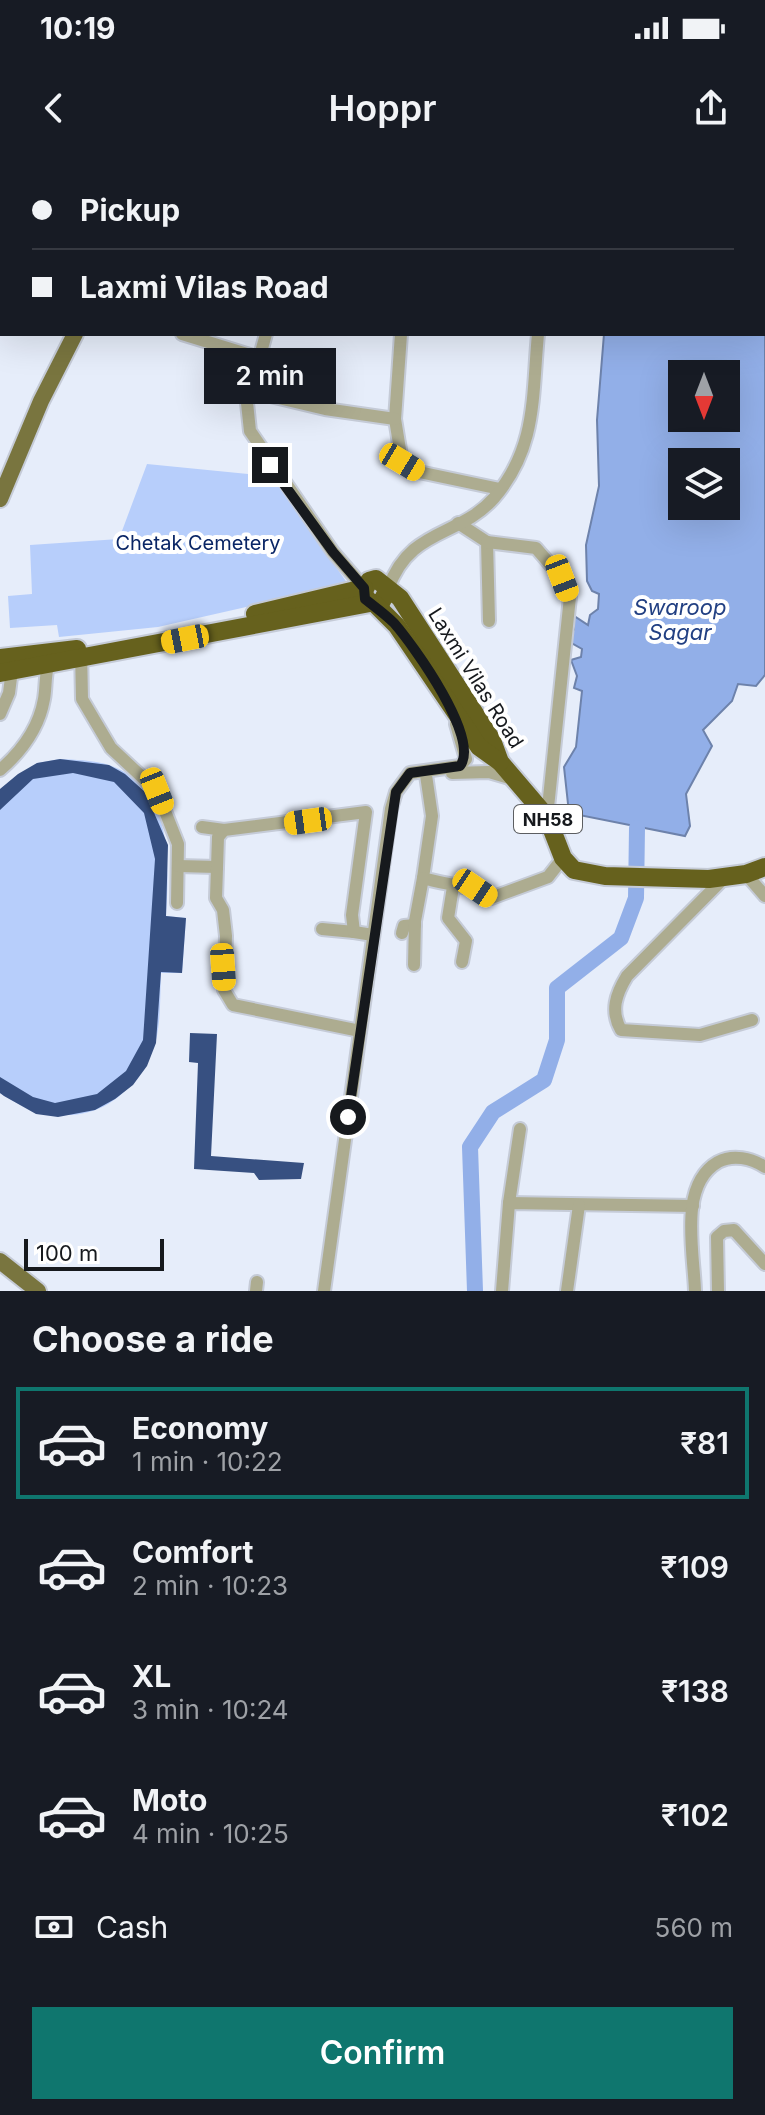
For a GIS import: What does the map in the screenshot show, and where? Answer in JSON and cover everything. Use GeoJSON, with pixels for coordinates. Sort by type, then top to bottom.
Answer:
{"type":"FeatureCollection","features":[{"type":"Feature","properties":{"kind":"highway"},"geometry":{"type":"LineString","coordinates":[[4,667],[370,598],[386,600],[388,589]]}},
{"type":"Feature","properties":{"kind":"highway","name":"Laxmi Vilas Road"},"geometry":{"type":"LineString","coordinates":[[388,589],[400,598],[415,620],[492,740],[500,762],[547,817],[563,858]]}},
{"type":"Feature","properties":{"kind":"highway","name":"NH58"},"geometry":{"type":"LineString","coordinates":[[370,598],[397,626],[479,747],[500,762]]}},
{"type":"Feature","properties":{"kind":"highway"},"geometry":{"type":"LineString","coordinates":[[4,667],[48,666],[82,653]]}},
{"type":"Feature","properties":{"kind":"highway","name":"NH58"},"geometry":{"type":"LineString","coordinates":[[563,858],[574,870],[589,875],[716,878],[746,874],[765,867]]}},
{"type":"Feature","properties":{"kind":"main road"},"geometry":{"type":"LineString","coordinates":[[0,499],[6,469],[74,336]]}},
{"type":"Feature","properties":{"kind":"main road"},"geometry":{"type":"LineString","coordinates":[[0,1261],[38,1291]]}},
{"type":"Feature","properties":{"kind":"street"},"geometry":{"type":"LineString","coordinates":[[188,336],[260,358]]}},
{"type":"Feature","properties":{"kind":"street"},"geometry":{"type":"LineString","coordinates":[[266,336],[249,397],[250,431],[270,465],[370,598]]}},
{"type":"Feature","properties":{"kind":"street"},"geometry":{"type":"LineString","coordinates":[[401,336],[395,419],[402,462],[419,472],[500,489]]}},
{"type":"Feature","properties":{"kind":"street"},"geometry":{"type":"LineString","coordinates":[[388,589],[396,565],[417,546],[492,501],[500,489],[528,441],[538,336]]}},
{"type":"Feature","properties":{"kind":"street"},"geometry":{"type":"LineString","coordinates":[[249,397],[395,419]]}},
{"type":"Feature","properties":{"kind":"street"},"geometry":{"type":"LineString","coordinates":[[458,523],[487,542],[536,548],[562,578],[570,597],[547,817]]}},
{"type":"Feature","properties":{"kind":"street"},"geometry":{"type":"LineString","coordinates":[[487,542],[489,621]]}},
{"type":"Feature","properties":{"kind":"street"},"geometry":{"type":"LineString","coordinates":[[82,653],[82,699],[111,748],[157,791],[178,844],[177,903]]}},
{"type":"Feature","properties":{"kind":"street"},"geometry":{"type":"LineString","coordinates":[[0,770],[19,753],[34,730],[44,703],[48,666]]}},
{"type":"Feature","properties":{"kind":"street"},"geometry":{"type":"LineString","coordinates":[[0,714],[9,693],[4,667]]}},
{"type":"Feature","properties":{"kind":"street"},"geometry":{"type":"LineString","coordinates":[[324,1291],[391,809],[402,781],[410,773],[460,766],[466,759],[466,749],[447,699]]}},
{"type":"Feature","properties":{"kind":"street"},"geometry":{"type":"LineString","coordinates":[[402,781],[426,775],[489,772],[520,782]]}},
{"type":"Feature","properties":{"kind":"street"},"geometry":{"type":"LineString","coordinates":[[414,965],[415,925],[432,816],[426,775]]}},
{"type":"Feature","properties":{"kind":"street"},"geometry":{"type":"LineString","coordinates":[[202,827],[224,830],[366,812],[352,915],[354,932]]}},
{"type":"Feature","properties":{"kind":"street"},"geometry":{"type":"LineString","coordinates":[[224,830],[218,837],[216,898],[223,910],[226,936],[224,990],[233,1005],[360,1031]]}},
{"type":"Feature","properties":{"kind":"street"},"geometry":{"type":"LineString","coordinates":[[423,878],[453,887],[475,888],[491,898],[548,877],[563,858]]}},
{"type":"Feature","properties":{"kind":"street"},"geometry":{"type":"LineString","coordinates":[[178,866],[217,867]]}},
{"type":"Feature","properties":{"kind":"street"},"geometry":{"type":"LineString","coordinates":[[746,874],[765,896]]}},
{"type":"Feature","properties":{"kind":"street"},"geometry":{"type":"LineString","coordinates":[[716,878],[627,976],[617,993],[615,1019],[621,1030],[700,1035],[752,1020]]}},
{"type":"Feature","properties":{"kind":"street"},"geometry":{"type":"LineString","coordinates":[[453,887],[448,918],[466,941],[462,962]]}},
{"type":"Feature","properties":{"kind":"street"},"geometry":{"type":"LineString","coordinates":[[402,933],[404,926],[415,925]]}},
{"type":"Feature","properties":{"kind":"street"},"geometry":{"type":"LineString","coordinates":[[322,929],[373,935]]}},
{"type":"Feature","properties":{"kind":"street"},"geometry":{"type":"LineString","coordinates":[[502,1291],[509,1203],[520,1129]]}},
{"type":"Feature","properties":{"kind":"street"},"geometry":{"type":"LineString","coordinates":[[695,1291],[693,1206],[701,1176],[724,1159],[746,1158],[765,1167]]}},
{"type":"Feature","properties":{"kind":"street"},"geometry":{"type":"LineString","coordinates":[[509,1203],[693,1206]]}},
{"type":"Feature","properties":{"kind":"street"},"geometry":{"type":"LineString","coordinates":[[567,1291],[579,1205]]}},
{"type":"Feature","properties":{"kind":"street"},"geometry":{"type":"LineString","coordinates":[[718,1291],[717,1237],[724,1231],[734,1230],[765,1264]]}},
{"type":"Feature","properties":{"kind":"green space","name":"Chetak Cemetery"},"geometry":{"type":"Polygon","coordinates":[[[262,463],[348,584],[158,627],[59,637],[57,625],[10,628],[8,596],[32,594],[30,545],[119,539],[147,464],[248,474],[262,463]]]}},
{"type":"Feature","properties":{"kind":"green space"},"geometry":{"type":"Polygon","coordinates":[[[60,759],[109,765],[130,776],[146,790],[163,828],[168,873],[166,916],[186,918],[182,973],[161,973],[158,1032],[154,1047],[142,1068],[129,1087],[114,1100],[97,1109],[59,1115],[19,1104],[0,1093],[0,789],[37,763],[60,759]]]}},
{"type":"Feature","properties":{"kind":"water","name":"Swaroop Sagar"},"geometry":{"type":"Polygon","coordinates":[[[604,336],[765,336],[765,675],[756,686],[738,684],[732,701],[703,730],[712,746],[686,794],[690,826],[685,836],[569,813],[564,767],[576,747],[582,691],[574,688],[577,676],[571,660],[581,657],[582,649],[568,641],[574,629],[571,614],[588,625],[590,615],[598,609],[599,594],[592,591],[587,581],[586,545],[599,486],[597,420],[604,336]]]}},
{"type":"Feature","properties":{"kind":"building"},"geometry":{"type":"Polygon","coordinates":[[[60,759],[109,765],[125,774],[145,792],[168,845],[166,916],[186,918],[182,973],[161,972],[156,1043],[147,1066],[133,1085],[115,1099],[95,1110],[58,1117],[36,1114],[4,1096],[0,1093],[0,1077],[33,1097],[55,1103],[97,1094],[126,1071],[143,1040],[155,859],[144,813],[114,782],[73,773],[33,779],[0,810],[0,789],[37,763],[60,759]]]}},
{"type":"Feature","properties":{"kind":"building"},"geometry":{"type":"Polygon","coordinates":[[[190,1033],[217,1034],[211,1156],[304,1163],[301,1179],[259,1180],[254,1173],[194,1169],[198,1063],[189,1062],[190,1033]]]}},
{"type":"Feature","properties":{"kind":"waterway"},"geometry":{"type":"LineString","coordinates":[[475,1291],[470,1147],[493,1112],[544,1080],[557,1040],[557,988],[621,938],[636,898],[637,828]]}},
{"type":"Feature","properties":{"kind":"route"},"geometry":{"type":"LineString","coordinates":[[270,465],[297,498],[333,552],[364,588],[365,599],[375,604],[397,626],[447,699],[466,749],[466,759],[460,766],[410,773],[396,792],[391,809],[348,1117]]}}]}
